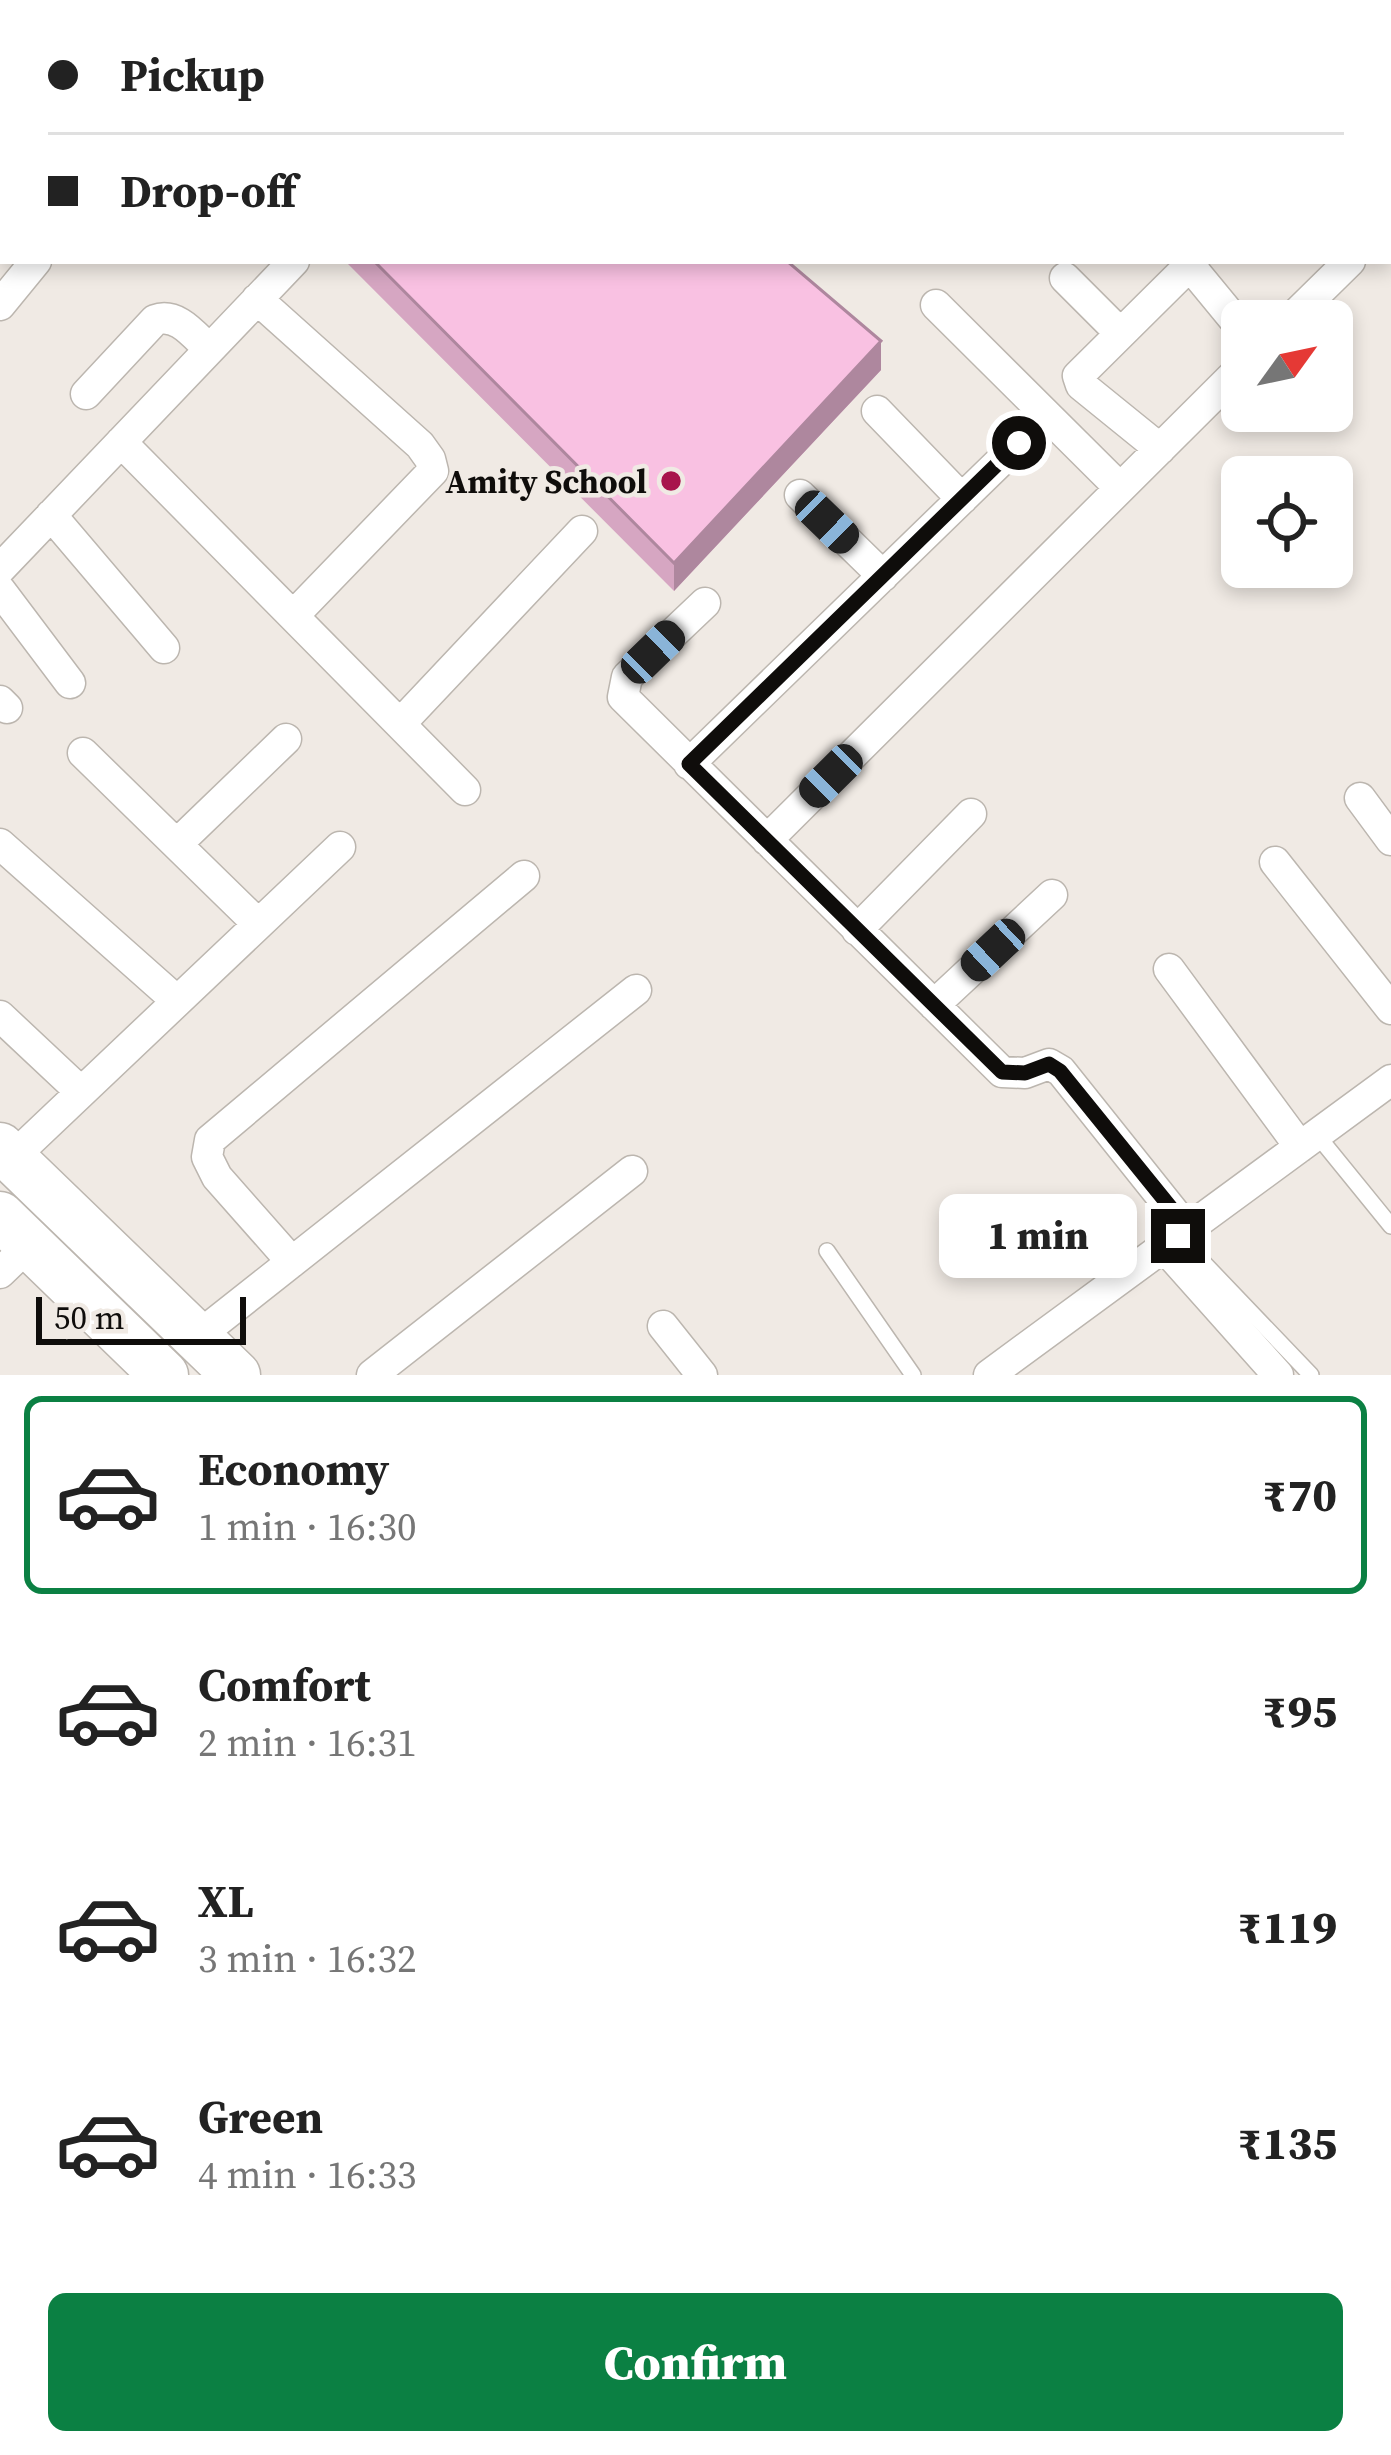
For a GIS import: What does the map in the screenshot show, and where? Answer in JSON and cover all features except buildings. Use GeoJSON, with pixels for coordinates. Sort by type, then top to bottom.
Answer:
{"type":"FeatureCollection","features":[{"type":"Feature","properties":{"kind":"highway"},"geometry":{"type":"LineString","coordinates":[[6,1152],[236,1375]]}},
{"type":"Feature","properties":{"kind":"highway"},"geometry":{"type":"LineString","coordinates":[[10,1245],[164,1375]]}},
{"type":"Feature","properties":{"kind":"street"},"geometry":{"type":"LineString","coordinates":[[0,305],[34,264]]}},
{"type":"Feature","properties":{"kind":"street"},"geometry":{"type":"LineString","coordinates":[[0,569],[291,264]]}},
{"type":"Feature","properties":{"kind":"street"},"geometry":{"type":"LineString","coordinates":[[1160,449],[1081,386],[1078,376],[1188,264]]}},
{"type":"Feature","properties":{"kind":"street"},"geometry":{"type":"LineString","coordinates":[[1192,264],[1221,302]]}},
{"type":"Feature","properties":{"kind":"street"},"geometry":{"type":"LineString","coordinates":[[1310,300],[1347,264]]}},
{"type":"Feature","properties":{"kind":"street"},"geometry":{"type":"LineString","coordinates":[[1065,278],[1120,332]]}},
{"type":"Feature","properties":{"kind":"street"},"geometry":{"type":"LineString","coordinates":[[257,299],[420,445],[433,471],[293,616]]}},
{"type":"Feature","properties":{"kind":"street"},"geometry":{"type":"LineString","coordinates":[[936,305],[1120,488]]}},
{"type":"Feature","properties":{"kind":"street"},"geometry":{"type":"LineString","coordinates":[[86,394],[164,316],[178,320],[209,349]]}},
{"type":"Feature","properties":{"kind":"street"},"geometry":{"type":"LineString","coordinates":[[767,840],[1221,388]]}},
{"type":"Feature","properties":{"kind":"street"},"geometry":{"type":"LineString","coordinates":[[877,410],[962,499]]}},
{"type":"Feature","properties":{"kind":"street"},"geometry":{"type":"LineString","coordinates":[[689,764],[1047,416]]}},
{"type":"Feature","properties":{"kind":"street"},"geometry":{"type":"LineString","coordinates":[[122,442],[465,790]]}},
{"type":"Feature","properties":{"kind":"street"},"geometry":{"type":"LineString","coordinates":[[800,495],[883,576]]}},
{"type":"Feature","properties":{"kind":"street"},"geometry":{"type":"LineString","coordinates":[[51,515],[164,649]]}},
{"type":"Feature","properties":{"kind":"street"},"geometry":{"type":"LineString","coordinates":[[400,724],[582,532]]}},
{"type":"Feature","properties":{"kind":"street"},"geometry":{"type":"LineString","coordinates":[[0,590],[70,683]]}},
{"type":"Feature","properties":{"kind":"street"},"geometry":{"type":"LineString","coordinates":[[705,603],[627,677],[623,697],[1002,1072],[1025,1073],[1049,1064],[1060,1071],[1278,1375]]}},
{"type":"Feature","properties":{"kind":"street"},"geometry":{"type":"LineString","coordinates":[[177,844],[286,739]]}},
{"type":"Feature","properties":{"kind":"street"},"geometry":{"type":"LineString","coordinates":[[83,753],[258,923]]}},
{"type":"Feature","properties":{"kind":"street"},"geometry":{"type":"LineString","coordinates":[[1360,798],[1391,840]]}},
{"type":"Feature","properties":{"kind":"street"},"geometry":{"type":"LineString","coordinates":[[857,930],[971,814]]}},
{"type":"Feature","properties":{"kind":"street"},"geometry":{"type":"LineString","coordinates":[[0,844],[177,1001]]}},
{"type":"Feature","properties":{"kind":"street"},"geometry":{"type":"LineString","coordinates":[[6,1152],[81,1092],[340,847]]}},
{"type":"Feature","properties":{"kind":"street"},"geometry":{"type":"LineString","coordinates":[[1275,862],[1391,1010]]}},
{"type":"Feature","properties":{"kind":"street"},"geometry":{"type":"LineString","coordinates":[[292,1262],[218,1177],[207,1157],[210,1140],[524,876]]}},
{"type":"Feature","properties":{"kind":"street"},"geometry":{"type":"LineString","coordinates":[[934,1005],[1052,895]]}},
{"type":"Feature","properties":{"kind":"street"},"geometry":{"type":"LineString","coordinates":[[1169,969],[1309,1141]]}},
{"type":"Feature","properties":{"kind":"street"},"geometry":{"type":"LineString","coordinates":[[197,1337],[636,990]]}},
{"type":"Feature","properties":{"kind":"street"},"geometry":{"type":"LineString","coordinates":[[0,1016],[81,1092]]}},
{"type":"Feature","properties":{"kind":"street"},"geometry":{"type":"LineString","coordinates":[[989,1375],[1391,1081]]}},
{"type":"Feature","properties":{"kind":"street"},"geometry":{"type":"LineString","coordinates":[[372,1375],[632,1171]]}},
{"type":"Feature","properties":{"kind":"street"},"geometry":{"type":"LineString","coordinates":[[663,1326],[702,1375]]}},
{"type":"Feature","properties":{"kind":"lane"},"geometry":{"type":"LineString","coordinates":[[1309,1141],[1391,1226]]}},
{"type":"Feature","properties":{"kind":"lane"},"geometry":{"type":"LineString","coordinates":[[1177,1237],[1311,1375]]}},
{"type":"Feature","properties":{"kind":"lane"},"geometry":{"type":"LineString","coordinates":[[827,1251],[913,1375]]}},
{"type":"Feature","properties":{"kind":"place","name":"Amity School"},"geometry":{"type":"Point","coordinates":[671,481]}},
{"type":"Feature","properties":{"kind":"route"},"geometry":{"type":"LineString","coordinates":[[1019,443],[689,764],[1002,1072],[1025,1073],[1049,1064],[1060,1071],[1188,1229],[1178,1236]]}}]}
